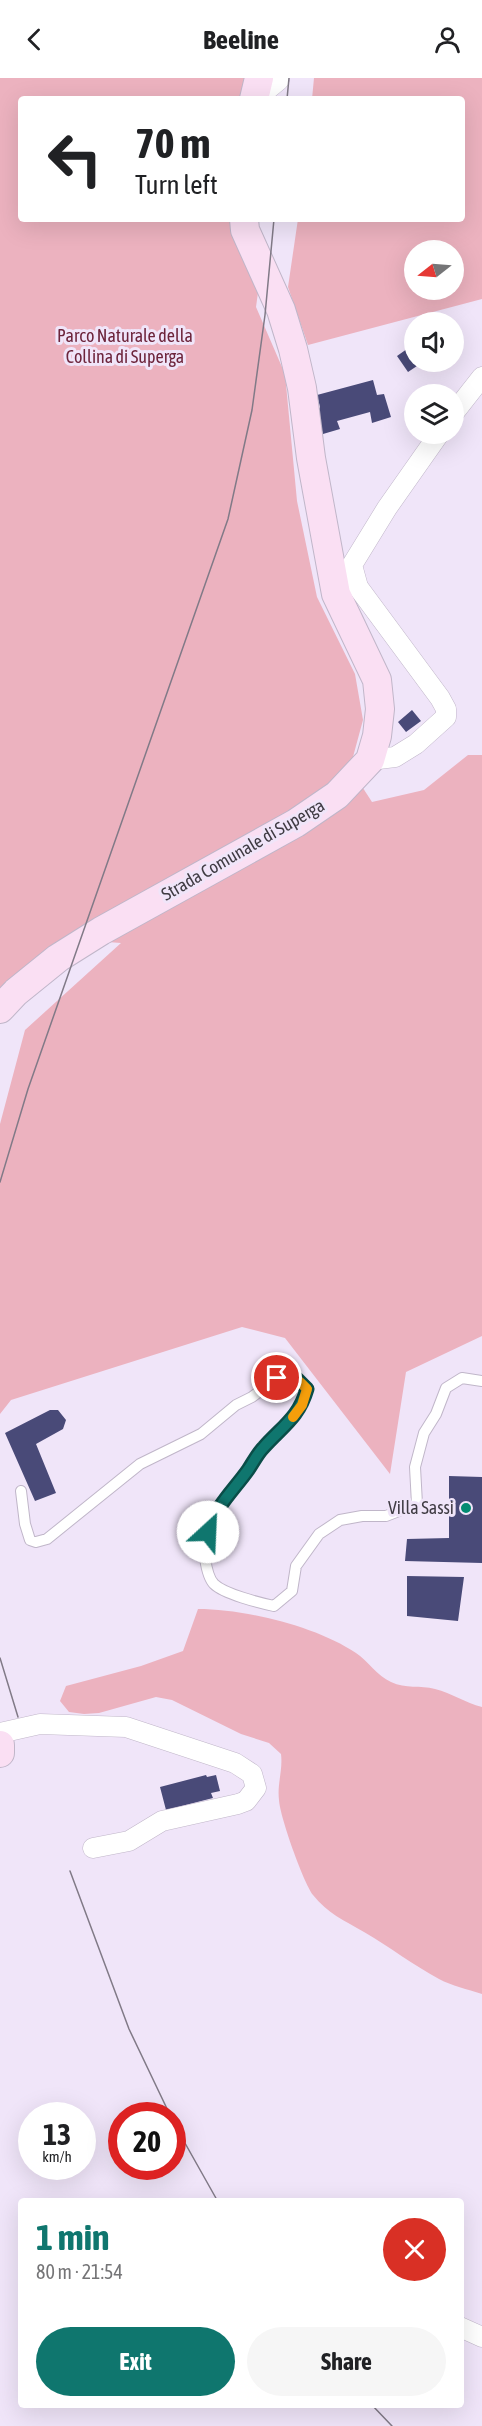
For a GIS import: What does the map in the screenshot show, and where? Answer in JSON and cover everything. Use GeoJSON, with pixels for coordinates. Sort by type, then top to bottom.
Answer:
{"type":"FeatureCollection","features":[{"type":"Feature","properties":{"kind":"street"},"geometry":{"type":"LineString","coordinates":[[257,96],[269,79]]}},
{"type":"Feature","properties":{"kind":"street","name":"Strada Comunale di Superga"},"geometry":{"type":"LineString","coordinates":[[0,1009],[16,992],[58,958],[296,823],[338,795],[370,760],[377,736],[380,709],[377,680],[336,594],[311,458],[302,388],[293,349],[281,310],[245,230],[244,222]]}},
{"type":"Feature","properties":{"kind":"street"},"geometry":{"type":"LineString","coordinates":[[464,400],[482,377]]}},
{"type":"Feature","properties":{"kind":"street"},"geometry":{"type":"LineString","coordinates":[[370,760],[395,757],[416,744],[446,717],[446,709],[440,698],[358,587],[352,565],[387,508],[432,444]]}},
{"type":"Feature","properties":{"kind":"street"},"geometry":{"type":"LineString","coordinates":[[0,1733],[40,1724],[126,1727],[236,1764],[252,1774],[256,1788],[252,1795],[238,1804],[162,1821],[129,1841],[93,1848]]}},
{"type":"Feature","properties":{"kind":"street"},"geometry":{"type":"LineString","coordinates":[[0,1745],[0,1753]]}},
{"type":"Feature","properties":{"kind":"street"},"geometry":{"type":"LineString","coordinates":[[464,2329],[482,2337]]}},
{"type":"Feature","properties":{"kind":"lane"},"geometry":{"type":"LineString","coordinates":[[21,1491],[25,1524],[30,1540],[36,1542],[47,1539],[140,1464],[201,1434],[236,1405],[252,1397],[277,1378],[295,1377],[307,1389],[302,1405],[289,1424],[262,1448],[226,1497],[212,1518],[204,1546],[206,1567],[214,1584],[238,1596],[274,1606],[292,1591],[296,1566],[319,1534],[340,1520],[362,1516],[386,1516],[417,1504],[415,1467],[424,1433],[436,1414],[446,1388],[462,1378],[482,1382]]}},
{"type":"Feature","properties":{"kind":"green space","name":"Parco Naturale della Collina di Superga"},"geometry":{"type":"Polygon","coordinates":[[[0,78],[250,78],[247,96],[18,96],[18,222],[238,222],[260,278],[256,307],[285,374],[297,501],[317,597],[355,674],[363,720],[350,768],[372,802],[424,790],[468,755],[482,755],[482,1336],[406,1372],[390,1474],[285,1338],[242,1327],[11,1400],[0,1414],[0,1124],[25,1030],[121,943],[68,939],[0,999],[0,78]]]}},
{"type":"Feature","properties":{"kind":"green space"},"geometry":{"type":"Polygon","coordinates":[[[314,78],[482,78],[482,299],[433,312],[404,312],[404,320],[308,345],[288,287],[298,222],[465,222],[465,96],[312,96],[314,78]]]}},
{"type":"Feature","properties":{"kind":"green space"},"geometry":{"type":"Polygon","coordinates":[[[198,1609],[237,1612],[301,1627],[340,1643],[391,1682],[435,1689],[482,1707],[482,1994],[449,1984],[429,1974],[337,1916],[313,1895],[298,1863],[280,1808],[281,1754],[269,1743],[241,1734],[172,1700],[156,1697],[99,1713],[84,1714],[69,1712],[60,1701],[66,1686],[141,1666],[183,1651],[198,1609]]]}},
{"type":"Feature","properties":{"kind":"building"},"geometry":{"type":"Polygon","coordinates":[[[404,351],[404,366],[397,356],[404,351]]]}},
{"type":"Feature","properties":{"kind":"building"},"geometry":{"type":"Polygon","coordinates":[[[373,380],[377,395],[384,394],[391,417],[372,423],[370,412],[337,421],[340,429],[323,434],[317,414],[320,407],[317,395],[373,380]]]}},
{"type":"Feature","properties":{"kind":"building"},"geometry":{"type":"Polygon","coordinates":[[[412,710],[421,721],[406,732],[398,722],[412,710]]]}},
{"type":"Feature","properties":{"kind":"building"},"geometry":{"type":"Polygon","coordinates":[[[50,1410],[58,1410],[66,1420],[63,1429],[36,1444],[56,1493],[35,1501],[5,1433],[50,1410]]]}},
{"type":"Feature","properties":{"kind":"building","name":"Villa Sassi"},"geometry":{"type":"Polygon","coordinates":[[[449,1476],[482,1477],[482,1563],[405,1561],[407,1539],[449,1538],[449,1476]]]}},
{"type":"Feature","properties":{"kind":"building"},"geometry":{"type":"Polygon","coordinates":[[[407,1576],[464,1577],[458,1621],[407,1616],[407,1576]]]}},
{"type":"Feature","properties":{"kind":"building"},"geometry":{"type":"Polygon","coordinates":[[[206,1775],[207,1777],[216,1775],[220,1791],[211,1793],[213,1798],[166,1810],[160,1787],[206,1775]]]}},
{"type":"Feature","properties":{"kind":"tram line"},"geometry":{"type":"LineString","coordinates":[[287,96],[289,78]]}},
{"type":"Feature","properties":{"kind":"tram line"},"geometry":{"type":"LineString","coordinates":[[0,1182],[28,1089],[228,519],[252,410],[265,315],[274,222]]}},
{"type":"Feature","properties":{"kind":"tram line"},"geometry":{"type":"LineString","coordinates":[[0,1658],[18,1717]]}},
{"type":"Feature","properties":{"kind":"tram line"},"geometry":{"type":"LineString","coordinates":[[70,1871],[129,2029],[164,2102]]}},
{"type":"Feature","properties":{"kind":"tram line"},"geometry":{"type":"LineString","coordinates":[[186,2145],[216,2198]]}},
{"type":"Feature","properties":{"kind":"tram line"},"geometry":{"type":"LineString","coordinates":[[375,2408],[392,2426]]}},
{"type":"Feature","properties":{"kind":"slow traffic"},"geometry":{"type":"LineString","coordinates":[[293,1417],[302,1405],[307,1389],[300,1382]]}},
{"type":"Feature","properties":{"kind":"place","name":"Villa Sassi"},"geometry":{"type":"Point","coordinates":[466,1508]}},
{"type":"Feature","properties":{"kind":"route"},"geometry":{"type":"LineString","coordinates":[[208,1532],[212,1518],[262,1448],[289,1424],[302,1405],[307,1389],[295,1377],[277,1378]]}}]}
